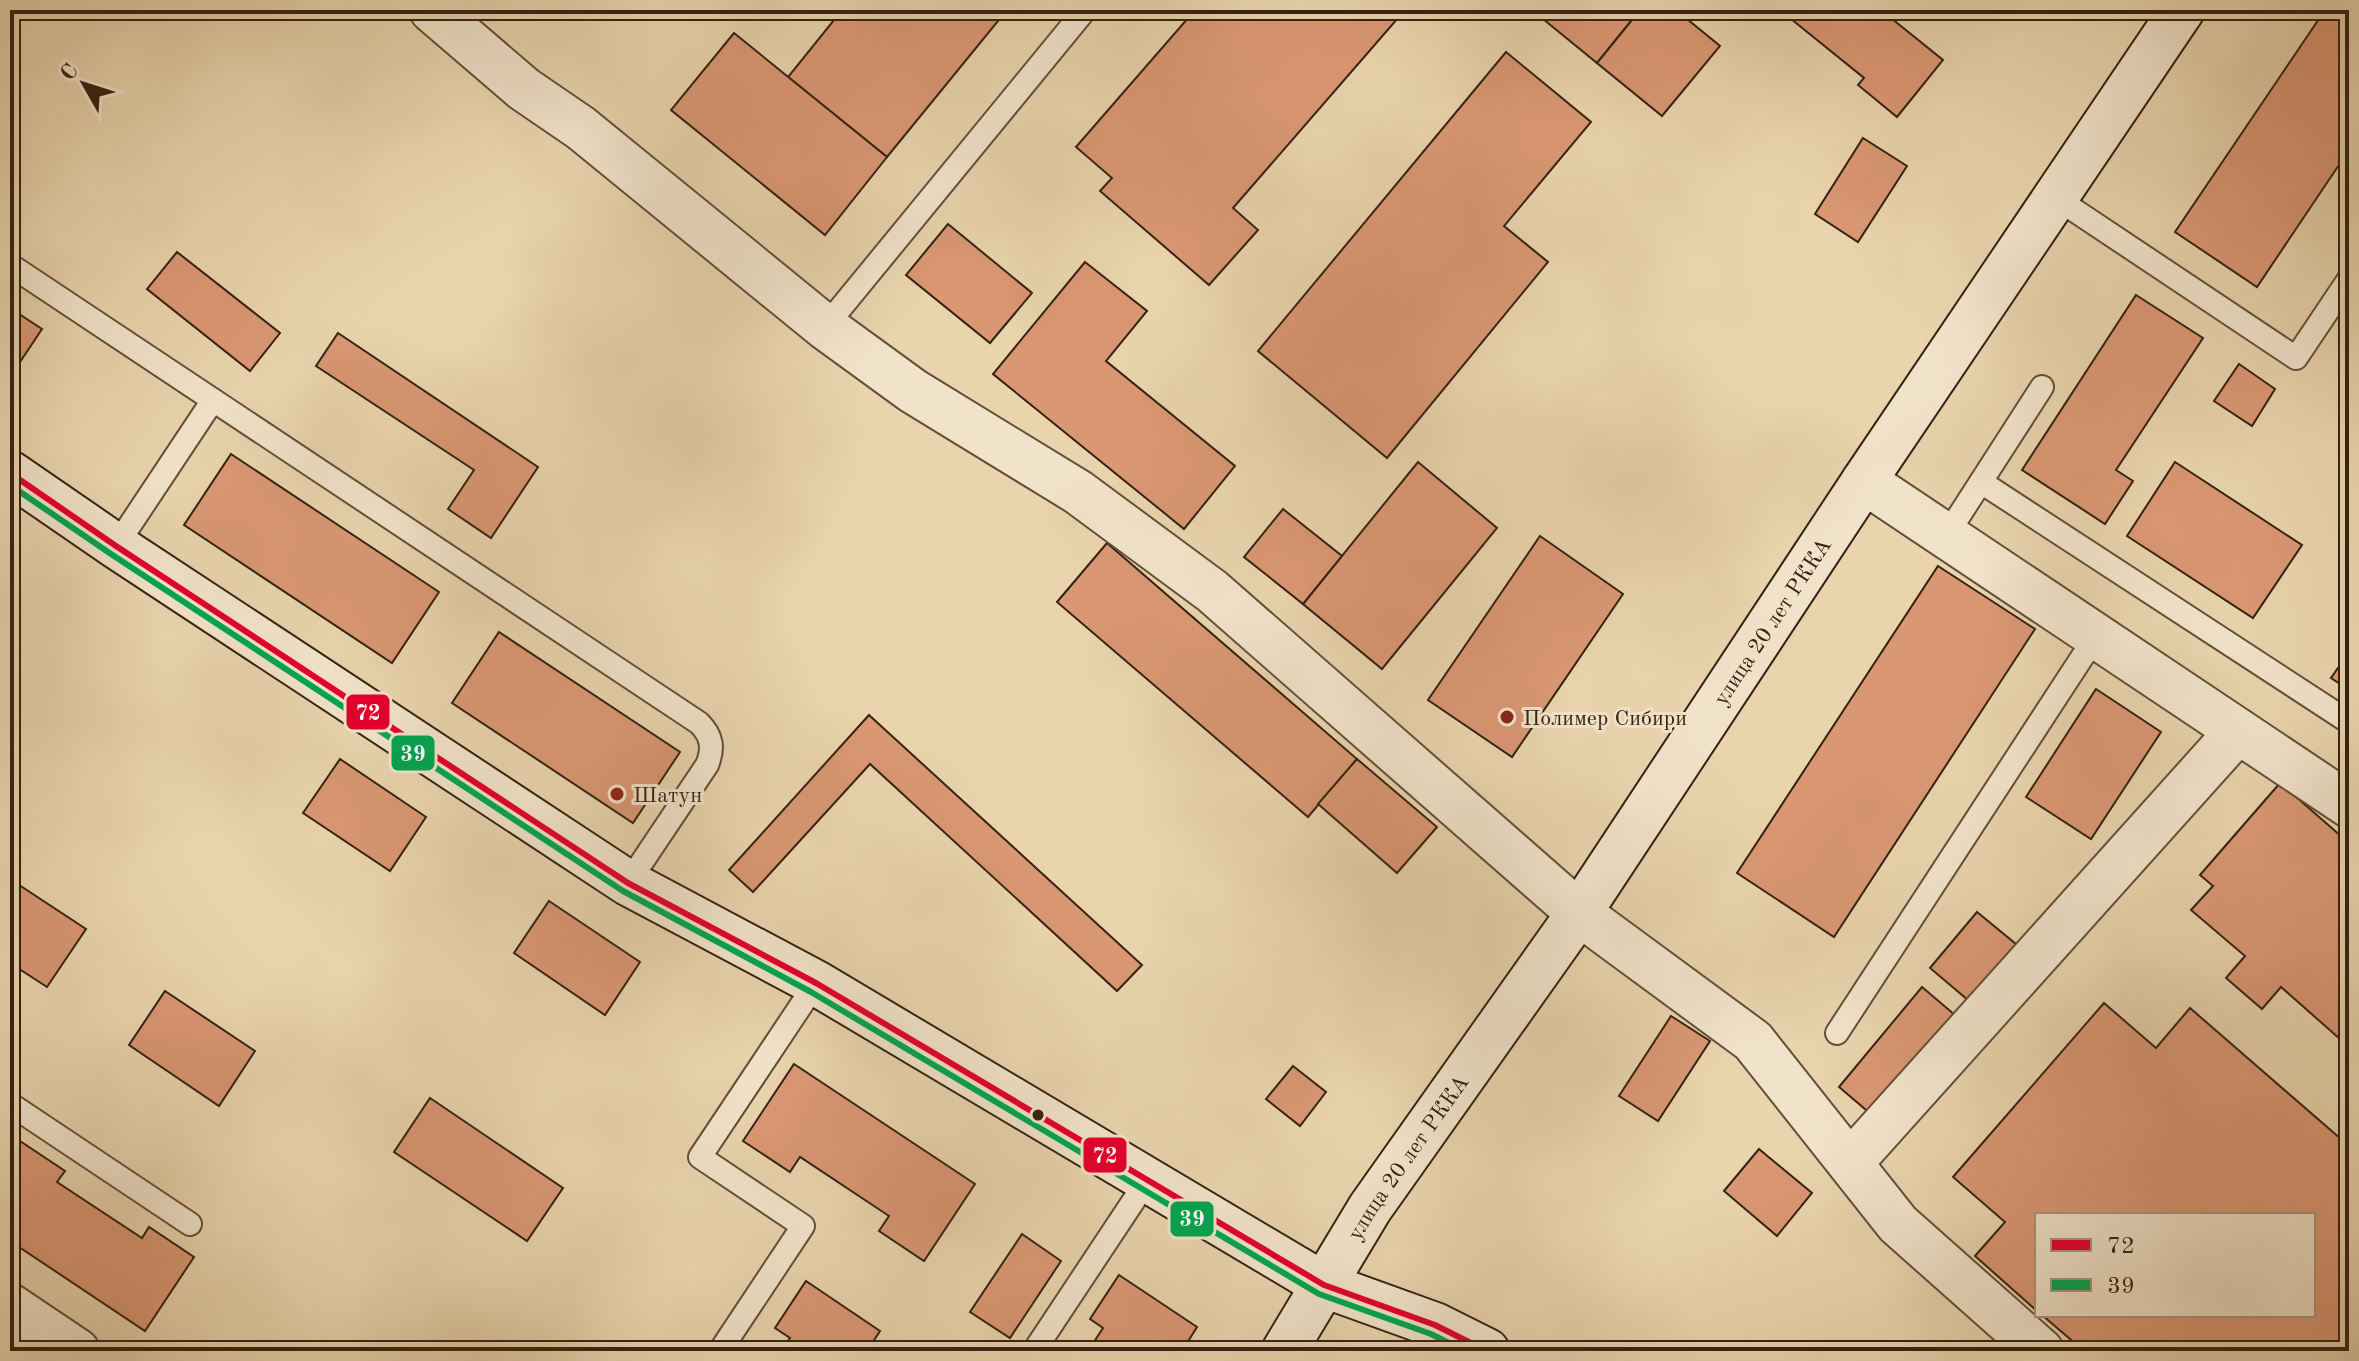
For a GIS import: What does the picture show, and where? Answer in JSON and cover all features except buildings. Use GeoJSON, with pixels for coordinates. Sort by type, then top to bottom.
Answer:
{"type":"FeatureCollection","features":[{"type":"Feature","properties":{"kind":"street"},"geometry":{"type":"LineString","coordinates":[[432,10],[524,89],[581,128],[825,327],[913,391],[1078,492],[1212,591],[1579,913],[1753,1041],[1898,1224],[2041,1351]]}},
{"type":"Feature","properties":{"kind":"street","name":"улица 20 лет РККА"},"geometry":{"type":"LineString","coordinates":[[1284,1351],[1370,1208],[1579,913],[1864,481],[2182,10]]}},
{"type":"Feature","properties":{"kind":"street"},"geometry":{"type":"LineString","coordinates":[[10,473],[628,883],[816,983],[1324,1285],[1435,1325],[1487,1351]]}},
{"type":"Feature","properties":{"kind":"street"},"geometry":{"type":"LineString","coordinates":[[1864,481],[2349,805]]}},
{"type":"Feature","properties":{"kind":"street"},"geometry":{"type":"LineString","coordinates":[[1850,1163],[2238,731]]}},
{"type":"Feature","properties":{"kind":"street"},"geometry":{"type":"LineString","coordinates":[[10,1306],[77,1351]]}},
{"type":"Feature","properties":{"kind":"lane"},"geometry":{"type":"LineString","coordinates":[[825,327],[1085,10]]}},
{"type":"Feature","properties":{"kind":"lane"},"geometry":{"type":"LineString","coordinates":[[2056,198],[2296,358],[2349,279]]}},
{"type":"Feature","properties":{"kind":"lane"},"geometry":{"type":"LineString","coordinates":[[10,265],[699,723],[712,742],[712,754],[628,883]]}},
{"type":"Feature","properties":{"kind":"lane"},"geometry":{"type":"LineString","coordinates":[[1946,536],[2042,387]]}},
{"type":"Feature","properties":{"kind":"lane"},"geometry":{"type":"LineString","coordinates":[[116,546],[213,400]]}},
{"type":"Feature","properties":{"kind":"lane"},"geometry":{"type":"LineString","coordinates":[[1981,482],[2349,722]]}},
{"type":"Feature","properties":{"kind":"lane"},"geometry":{"type":"LineString","coordinates":[[1837,1033],[2096,636]]}},
{"type":"Feature","properties":{"kind":"lane"},"geometry":{"type":"LineString","coordinates":[[720,1351],[803,1226],[700,1157],[816,983]]}},
{"type":"Feature","properties":{"kind":"lane"},"geometry":{"type":"LineString","coordinates":[[10,1104],[190,1224]]}},
{"type":"Feature","properties":{"kind":"lane"},"geometry":{"type":"LineString","coordinates":[[1034,1351],[1148,1179]]}},
{"type":"Feature","properties":{"kind":"transit line","name":"72"},"geometry":{"type":"LineString","coordinates":[[10,473],[628,883],[816,983],[1324,1285],[1435,1325],[1487,1351]]}},
{"type":"Feature","properties":{"kind":"transit line","name":"39"},"geometry":{"type":"LineString","coordinates":[[10,485],[623,891],[811,992],[1319,1294],[1431,1334],[1465,1351]]}},
{"type":"Feature","properties":{"kind":"place","name":"Полимер Сибири"},"geometry":{"type":"Point","coordinates":[1507,717]}},
{"type":"Feature","properties":{"kind":"place","name":"Шатун"},"geometry":{"type":"Point","coordinates":[617,794]}}]}
